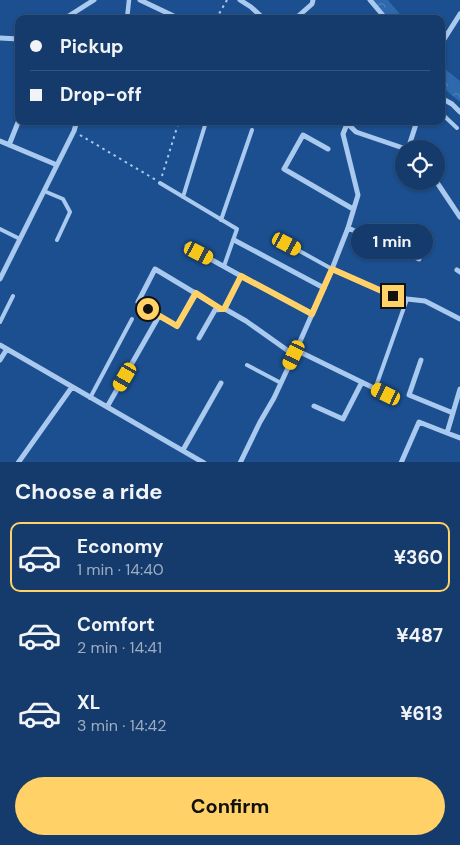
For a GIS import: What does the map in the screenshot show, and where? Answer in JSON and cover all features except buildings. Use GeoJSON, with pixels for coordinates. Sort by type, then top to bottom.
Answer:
{"type":"FeatureCollection","features":[{"type":"Feature","properties":{"kind":"street"},"geometry":{"type":"LineString","coordinates":[[70,15],[94,0]]}},
{"type":"Feature","properties":{"kind":"street"},"geometry":{"type":"LineString","coordinates":[[127,15],[129,0]]}},
{"type":"Feature","properties":{"kind":"street"},"geometry":{"type":"LineString","coordinates":[[140,0],[172,15]]}},
{"type":"Feature","properties":{"kind":"street"},"geometry":{"type":"LineString","coordinates":[[240,0],[252,7],[260,15]]}},
{"type":"Feature","properties":{"kind":"street"},"geometry":{"type":"LineString","coordinates":[[300,15],[312,4],[313,0]]}},
{"type":"Feature","properties":{"kind":"street"},"geometry":{"type":"LineString","coordinates":[[370,0],[383,15]]}},
{"type":"Feature","properties":{"kind":"street"},"geometry":{"type":"LineString","coordinates":[[445,38],[460,14]]}},
{"type":"Feature","properties":{"kind":"street"},"geometry":{"type":"LineString","coordinates":[[0,38],[15,39]]}},
{"type":"Feature","properties":{"kind":"street"},"geometry":{"type":"LineString","coordinates":[[445,100],[460,112]]}},
{"type":"Feature","properties":{"kind":"street"},"geometry":{"type":"LineString","coordinates":[[9,145],[17,125]]}},
{"type":"Feature","properties":{"kind":"street"},"geometry":{"type":"LineString","coordinates":[[0,279],[74,132],[76,125]]}},
{"type":"Feature","properties":{"kind":"street"},"geometry":{"type":"LineString","coordinates":[[240,462],[281,383],[324,288],[348,228],[358,195],[343,134],[345,125]]}},
{"type":"Feature","properties":{"kind":"street"},"geometry":{"type":"LineString","coordinates":[[348,125],[356,132],[395,145]]}},
{"type":"Feature","properties":{"kind":"street"},"geometry":{"type":"LineString","coordinates":[[410,140],[416,125]]}},
{"type":"Feature","properties":{"kind":"street"},"geometry":{"type":"LineString","coordinates":[[328,149],[303,135],[284,169],[353,209]]}},
{"type":"Feature","properties":{"kind":"street"},"geometry":{"type":"LineString","coordinates":[[0,141],[57,165]]}},
{"type":"Feature","properties":{"kind":"street"},"geometry":{"type":"LineString","coordinates":[[442,190],[460,217]]}},
{"type":"Feature","properties":{"kind":"street"},"geometry":{"type":"LineString","coordinates":[[348,228],[419,259]]}},
{"type":"Feature","properties":{"kind":"street"},"geometry":{"type":"LineString","coordinates":[[234,240],[324,288]]}},
{"type":"Feature","properties":{"kind":"street"},"geometry":{"type":"LineString","coordinates":[[187,246],[312,314]]}},
{"type":"Feature","properties":{"kind":"street"},"geometry":{"type":"LineString","coordinates":[[196,293],[177,326],[138,302],[155,269],[246,322],[295,352],[386,394]]}},
{"type":"Feature","properties":{"kind":"street"},"geometry":{"type":"LineString","coordinates":[[332,269],[393,296],[407,300],[425,301],[460,319]]}},
{"type":"Feature","properties":{"kind":"street"},"geometry":{"type":"LineString","coordinates":[[223,309],[241,276]]}},
{"type":"Feature","properties":{"kind":"street"},"geometry":{"type":"LineString","coordinates":[[199,338],[215,310],[223,309]]}},
{"type":"Feature","properties":{"kind":"street"},"geometry":{"type":"LineString","coordinates":[[107,408],[159,316]]}},
{"type":"Feature","properties":{"kind":"street"},"geometry":{"type":"LineString","coordinates":[[0,345],[204,462]]}},
{"type":"Feature","properties":{"kind":"street"},"geometry":{"type":"LineString","coordinates":[[0,360],[7,349]]}},
{"type":"Feature","properties":{"kind":"street"},"geometry":{"type":"LineString","coordinates":[[421,360],[409,395],[453,413]]}},
{"type":"Feature","properties":{"kind":"street"},"geometry":{"type":"LineString","coordinates":[[314,406],[343,419],[362,382]]}},
{"type":"Feature","properties":{"kind":"street"},"geometry":{"type":"LineString","coordinates":[[183,450],[221,383]]}},
{"type":"Feature","properties":{"kind":"street"},"geometry":{"type":"LineString","coordinates":[[18,462],[72,387]]}},
{"type":"Feature","properties":{"kind":"street"},"geometry":{"type":"LineString","coordinates":[[447,432],[460,389]]}},
{"type":"Feature","properties":{"kind":"street"},"geometry":{"type":"LineString","coordinates":[[401,462],[419,422],[460,438]]}},
{"type":"Feature","properties":{"kind":"street"},"geometry":{"type":"LineString","coordinates":[[191,462],[195,457]]}},
{"type":"Feature","properties":{"kind":"lane"},"geometry":{"type":"LineString","coordinates":[[445,117],[457,128]]}},
{"type":"Feature","properties":{"kind":"lane"},"geometry":{"type":"LineString","coordinates":[[183,197],[205,125]]}},
{"type":"Feature","properties":{"kind":"lane"},"geometry":{"type":"LineString","coordinates":[[221,220],[252,130]]}},
{"type":"Feature","properties":{"kind":"lane"},"geometry":{"type":"LineString","coordinates":[[160,183],[237,229],[224,266]]}},
{"type":"Feature","properties":{"kind":"lane"},"geometry":{"type":"LineString","coordinates":[[44,191],[64,199],[70,212],[57,240]]}},
{"type":"Feature","properties":{"kind":"lane"},"geometry":{"type":"LineString","coordinates":[[0,228],[20,239]]}},
{"type":"Feature","properties":{"kind":"lane"},"geometry":{"type":"LineString","coordinates":[[287,244],[332,269]]}},
{"type":"Feature","properties":{"kind":"lane"},"geometry":{"type":"LineString","coordinates":[[0,322],[13,296]]}},
{"type":"Feature","properties":{"kind":"lane"},"geometry":{"type":"LineString","coordinates":[[375,389],[407,300]]}},
{"type":"Feature","properties":{"kind":"lane"},"geometry":{"type":"LineString","coordinates":[[90,398],[132,319]]}},
{"type":"Feature","properties":{"kind":"lane"},"geometry":{"type":"LineString","coordinates":[[247,365],[281,383]]}},
{"type":"Feature","properties":{"kind":"path"},"geometry":{"type":"LineString","coordinates":[[218,15],[227,0]]}},
{"type":"Feature","properties":{"kind":"path"},"geometry":{"type":"LineString","coordinates":[[74,132],[160,183],[178,125]]}},
{"type":"Feature","properties":{"kind":"green space"},"geometry":{"type":"Polygon","coordinates":[[[372,0],[388,0],[401,15],[385,15],[372,0]]]}},
{"type":"Feature","properties":{"kind":"green space"},"geometry":{"type":"Polygon","coordinates":[[[445,69],[460,81],[460,102],[445,89],[445,69]]]}},
{"type":"Feature","properties":{"kind":"route"},"geometry":{"type":"LineString","coordinates":[[148,309],[177,326],[196,293],[224,309],[241,276],[312,314],[332,269],[393,296]]}}]}
